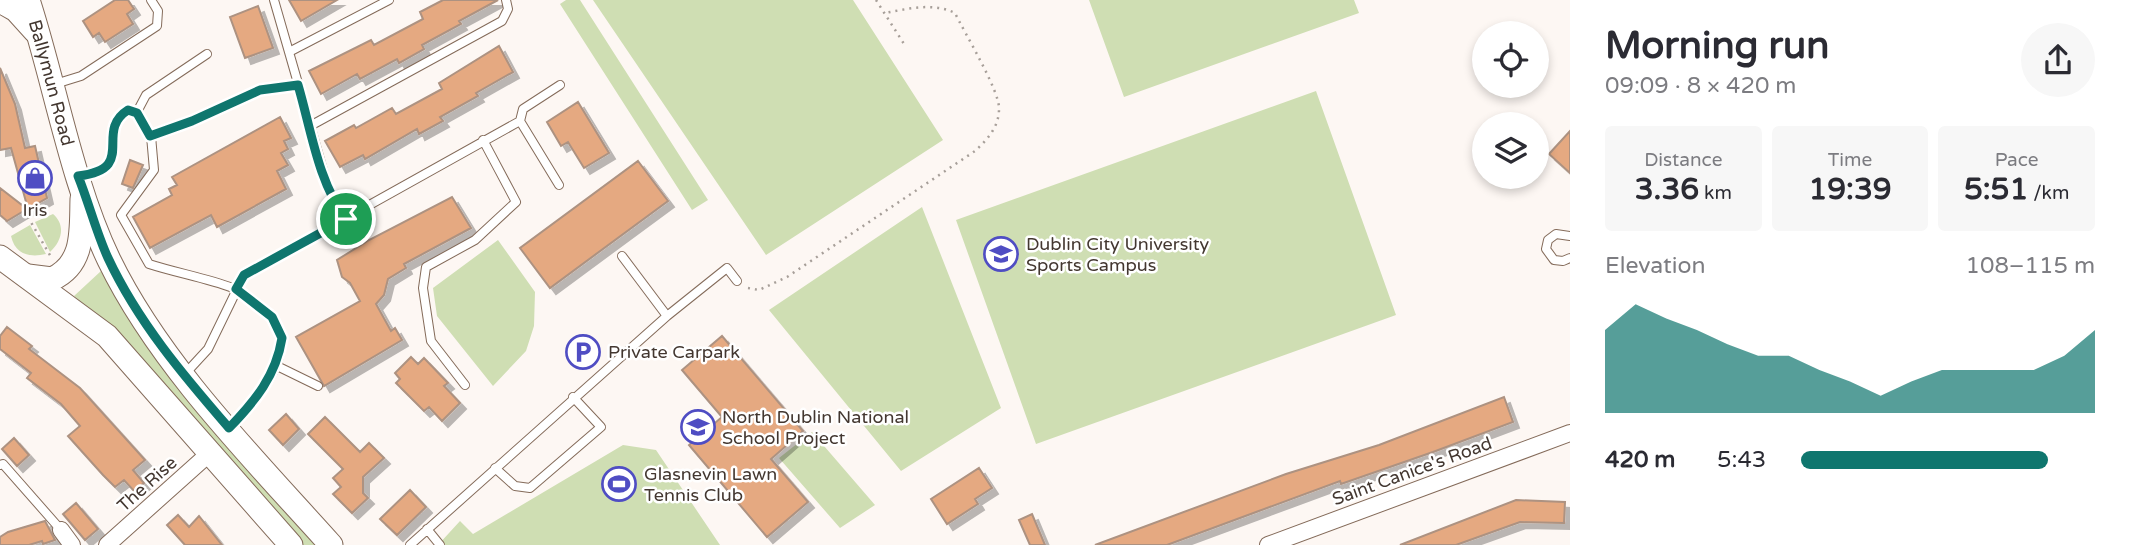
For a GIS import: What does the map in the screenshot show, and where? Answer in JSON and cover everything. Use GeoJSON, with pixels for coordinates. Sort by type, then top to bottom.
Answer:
{"type":"FeatureCollection","features":[{"type":"Feature","properties":{"kind":"main road","name":"Ballymun Road"},"geometry":{"type":"LineString","coordinates":[[28,0],[81,182],[107,257],[128,297],[183,376],[331,545]]}},
{"type":"Feature","properties":{"kind":"main road"},"geometry":{"type":"LineString","coordinates":[[0,1],[16,10],[39,37]]}},
{"type":"Feature","properties":{"kind":"main road"},"geometry":{"type":"LineString","coordinates":[[29,276],[52,279],[72,264],[79,248],[81,182]]}},
{"type":"Feature","properties":{"kind":"main road"},"geometry":{"type":"LineString","coordinates":[[0,257],[84,316],[107,336],[212,451],[291,545]]}},
{"type":"Feature","properties":{"kind":"street","name":"Saint Canice's Road"},"geometry":{"type":"LineString","coordinates":[[1268,545],[1570,433]]}},
{"type":"Feature","properties":{"kind":"street","name":"The Rise"},"geometry":{"type":"LineString","coordinates":[[107,545],[212,451]]}},
{"type":"Feature","properties":{"kind":"street"},"geometry":{"type":"LineString","coordinates":[[61,530],[72,545]]}},
{"type":"Feature","properties":{"kind":"lane"},"geometry":{"type":"LineString","coordinates":[[52,85],[81,76],[156,26],[158,11],[151,0]]}},
{"type":"Feature","properties":{"kind":"lane"},"geometry":{"type":"LineString","coordinates":[[274,0],[333,202],[346,219]]}},
{"type":"Feature","properties":{"kind":"lane"},"geometry":{"type":"LineString","coordinates":[[289,52],[389,0]]}},
{"type":"Feature","properties":{"kind":"lane"},"geometry":{"type":"LineString","coordinates":[[310,126],[502,21],[508,9],[506,0]]}},
{"type":"Feature","properties":{"kind":"lane"},"geometry":{"type":"LineString","coordinates":[[137,113],[146,95],[206,54]]}},
{"type":"Feature","properties":{"kind":"lane"},"geometry":{"type":"LineString","coordinates":[[150,136],[192,121],[260,90],[298,85]]}},
{"type":"Feature","properties":{"kind":"lane"},"geometry":{"type":"LineString","coordinates":[[559,185],[520,121],[523,109],[560,85]]}},
{"type":"Feature","properties":{"kind":"lane"},"geometry":{"type":"LineString","coordinates":[[81,182],[107,168],[113,151],[113,125],[118,117],[128,110],[137,113],[150,136],[153,170],[121,215],[149,264],[236,289],[264,309],[277,323],[282,338],[269,380],[253,403],[229,428]]}},
{"type":"Feature","properties":{"kind":"lane"},"geometry":{"type":"LineString","coordinates":[[183,376],[208,349],[244,275],[520,121]]}},
{"type":"Feature","properties":{"kind":"lane"},"geometry":{"type":"LineString","coordinates":[[465,385],[431,341],[423,288],[426,267],[475,240],[516,202],[483,140]]}},
{"type":"Feature","properties":{"kind":"lane"},"geometry":{"type":"LineString","coordinates":[[1570,236],[1556,234],[1548,240],[1546,249],[1554,260],[1563,261],[1570,258]]}},
{"type":"Feature","properties":{"kind":"lane"},"geometry":{"type":"LineString","coordinates":[[622,256],[667,316]]}},
{"type":"Feature","properties":{"kind":"lane"},"geometry":{"type":"LineString","coordinates":[[410,545],[667,316],[727,268],[737,281]]}},
{"type":"Feature","properties":{"kind":"lane"},"geometry":{"type":"LineString","coordinates":[[275,365],[318,386]]}},
{"type":"Feature","properties":{"kind":"lane"},"geometry":{"type":"LineString","coordinates":[[495,468],[515,486],[530,488],[601,427],[573,397]]}},
{"type":"Feature","properties":{"kind":"lane"},"geometry":{"type":"LineString","coordinates":[[0,465],[3,464],[61,530]]}},
{"type":"Feature","properties":{"kind":"lane"},"geometry":{"type":"LineString","coordinates":[[426,529],[440,545]]}},
{"type":"Feature","properties":{"kind":"path"},"geometry":{"type":"LineString","coordinates":[[876,0],[906,47]]}},
{"type":"Feature","properties":{"kind":"path"},"geometry":{"type":"LineString","coordinates":[[737,281],[750,290],[759,290],[787,277],[975,151],[991,136],[999,109],[995,93],[955,13],[945,8],[915,7],[885,13]]}},
{"type":"Feature","properties":{"kind":"path"},"geometry":{"type":"LineString","coordinates":[[28,217],[58,265]]}},
{"type":"Feature","properties":{"kind":"green space"},"geometry":{"type":"Polygon","coordinates":[[[566,0],[580,0],[708,200],[692,210],[560,4],[566,0]]]}},
{"type":"Feature","properties":{"kind":"green space"},"geometry":{"type":"Polygon","coordinates":[[[593,0],[853,0],[943,140],[766,255],[593,0]]]}},
{"type":"Feature","properties":{"kind":"green space"},"geometry":{"type":"Polygon","coordinates":[[[1089,0],[1354,0],[1359,13],[1124,97],[1089,0]]]}},
{"type":"Feature","properties":{"kind":"green space"},"geometry":{"type":"Polygon","coordinates":[[[1316,91],[1396,315],[1036,444],[956,220],[1316,91]]]}},
{"type":"Feature","properties":{"kind":"green space"},"geometry":{"type":"Polygon","coordinates":[[[922,207],[1001,408],[901,471],[769,310],[922,207]]]}},
{"type":"Feature","properties":{"kind":"green space"},"geometry":{"type":"Polygon","coordinates":[[[53,214],[60,223],[61,233],[50,252],[35,222],[53,214]]]}},
{"type":"Feature","properties":{"kind":"green space"},"geometry":{"type":"Polygon","coordinates":[[[30,225],[46,254],[24,253],[19,251],[13,242],[11,236],[30,225]]]}},
{"type":"Feature","properties":{"kind":"green space"},"geometry":{"type":"Polygon","coordinates":[[[498,240],[535,292],[534,326],[526,351],[493,386],[437,316],[433,288],[498,240]]]}},
{"type":"Feature","properties":{"kind":"green space"},"geometry":{"type":"Polygon","coordinates":[[[101,271],[124,308],[176,378],[319,545],[303,545],[165,385],[74,296],[101,271]]]}},
{"type":"Feature","properties":{"kind":"green space"},"geometry":{"type":"Polygon","coordinates":[[[812,432],[875,505],[840,528],[779,458],[812,432]]]}},
{"type":"Feature","properties":{"kind":"green space","name":"Glasnevin Lawn Tennis Club"},"geometry":{"type":"Polygon","coordinates":[[[623,445],[656,450],[720,545],[438,545],[460,521],[473,534],[623,445]]]}},
{"type":"Feature","properties":{"kind":"building"},"geometry":{"type":"Polygon","coordinates":[[[115,0],[128,0],[134,9],[127,14],[133,24],[105,42],[99,33],[93,37],[83,21],[115,0]]]}},
{"type":"Feature","properties":{"kind":"building"},"geometry":{"type":"Polygon","coordinates":[[[289,0],[337,0],[301,21],[289,0]]]}},
{"type":"Feature","properties":{"kind":"building"},"geometry":{"type":"Polygon","coordinates":[[[443,0],[498,0],[459,21],[461,24],[422,45],[424,49],[399,63],[397,59],[360,79],[357,74],[321,94],[309,71],[371,40],[374,45],[423,19],[420,12],[443,0]]]}},
{"type":"Feature","properties":{"kind":"building"},"geometry":{"type":"Polygon","coordinates":[[[258,6],[273,48],[245,58],[230,17],[258,6]]]}},
{"type":"Feature","properties":{"kind":"building"},"geometry":{"type":"Polygon","coordinates":[[[499,46],[513,72],[440,117],[443,121],[419,134],[417,129],[365,159],[363,155],[340,167],[325,141],[392,108],[396,114],[442,89],[439,83],[499,46]]]}},
{"type":"Feature","properties":{"kind":"building"},"geometry":{"type":"Polygon","coordinates":[[[0,68],[15,104],[25,148],[35,146],[47,198],[28,209],[11,148],[0,150],[0,68]]]}},
{"type":"Feature","properties":{"kind":"building"},"geometry":{"type":"Polygon","coordinates":[[[578,102],[609,153],[584,168],[568,142],[561,146],[547,122],[578,102]]]}},
{"type":"Feature","properties":{"kind":"building"},"geometry":{"type":"Polygon","coordinates":[[[280,117],[291,138],[284,141],[288,149],[281,153],[288,165],[277,171],[286,189],[217,227],[211,215],[150,248],[133,217],[172,195],[169,189],[177,185],[172,177],[280,117]]]}},
{"type":"Feature","properties":{"kind":"building"},"geometry":{"type":"Polygon","coordinates":[[[1570,131],[1570,173],[1549,154],[1570,131]]]}},
{"type":"Feature","properties":{"kind":"building"},"geometry":{"type":"Polygon","coordinates":[[[130,160],[143,165],[133,188],[122,184],[130,160]]]}},
{"type":"Feature","properties":{"kind":"building"},"geometry":{"type":"Polygon","coordinates":[[[638,161],[668,201],[550,288],[520,248],[638,161]]]}},
{"type":"Feature","properties":{"kind":"building"},"geometry":{"type":"Polygon","coordinates":[[[0,188],[27,209],[7,221],[0,215],[0,188]]]}},
{"type":"Feature","properties":{"kind":"building"},"geometry":{"type":"Polygon","coordinates":[[[452,197],[471,228],[404,264],[406,268],[388,279],[384,295],[376,304],[391,331],[395,328],[402,340],[324,386],[296,337],[360,301],[350,283],[342,277],[337,260],[369,240],[452,197]]]}},
{"type":"Feature","properties":{"kind":"building"},"geometry":{"type":"Polygon","coordinates":[[[7,327],[32,346],[29,349],[80,388],[145,460],[133,470],[144,483],[134,491],[124,480],[115,487],[68,436],[80,426],[61,404],[27,378],[31,373],[0,349],[0,336],[7,327]]]}},
{"type":"Feature","properties":{"kind":"building","name":"North Dublin National School Project"},"geometry":{"type":"Polygon","coordinates":[[[722,336],[803,431],[771,459],[808,502],[767,537],[689,445],[722,417],[682,370],[722,336]]]}},
{"type":"Feature","properties":{"kind":"building"},"geometry":{"type":"Polygon","coordinates":[[[411,357],[418,364],[424,358],[448,383],[444,386],[460,403],[442,421],[429,407],[424,411],[396,383],[400,379],[395,373],[411,357]]]}},
{"type":"Feature","properties":{"kind":"building"},"geometry":{"type":"Polygon","coordinates":[[[1504,397],[1513,422],[1433,452],[1341,484],[1340,481],[1167,545],[1095,545],[1286,474],[1379,445],[1504,397]]]}},
{"type":"Feature","properties":{"kind":"building"},"geometry":{"type":"Polygon","coordinates":[[[286,414],[299,429],[283,445],[269,430],[286,414]]]}},
{"type":"Feature","properties":{"kind":"building"},"geometry":{"type":"Polygon","coordinates":[[[325,417],[360,452],[369,443],[384,458],[363,477],[363,493],[368,498],[352,513],[333,494],[341,487],[333,478],[343,469],[308,434],[325,417]]]}},
{"type":"Feature","properties":{"kind":"building"},"geometry":{"type":"Polygon","coordinates":[[[14,438],[29,455],[17,466],[2,449],[14,438]]]}},
{"type":"Feature","properties":{"kind":"building"},"geometry":{"type":"Polygon","coordinates":[[[979,468],[992,488],[975,499],[978,504],[947,524],[931,499],[979,468]]]}},
{"type":"Feature","properties":{"kind":"building"},"geometry":{"type":"Polygon","coordinates":[[[410,490],[426,507],[397,535],[380,519],[410,490]]]}},
{"type":"Feature","properties":{"kind":"building"},"geometry":{"type":"Polygon","coordinates":[[[1516,500],[1565,502],[1564,523],[1520,522],[1456,545],[1400,545],[1516,500]]]}},
{"type":"Feature","properties":{"kind":"building"},"geometry":{"type":"Polygon","coordinates":[[[76,503],[98,529],[85,540],[63,514],[76,503]]]}},
{"type":"Feature","properties":{"kind":"building"},"geometry":{"type":"Polygon","coordinates":[[[1032,514],[1045,545],[1030,545],[1019,520],[1032,514]]]}},
{"type":"Feature","properties":{"kind":"building"},"geometry":{"type":"Polygon","coordinates":[[[178,515],[189,527],[199,516],[222,545],[185,545],[167,525],[178,515]]]}},
{"type":"Feature","properties":{"kind":"building"},"geometry":{"type":"Polygon","coordinates":[[[45,521],[55,540],[43,544],[42,541],[29,545],[0,545],[0,537],[8,532],[45,521]]]}},
{"type":"Feature","properties":{"kind":"place","name":"Iris"},"geometry":{"type":"Point","coordinates":[35,178]}},
{"type":"Feature","properties":{"kind":"place","name":"Dublin City University Sports Campus"},"geometry":{"type":"Point","coordinates":[1001,254]}},
{"type":"Feature","properties":{"kind":"place","name":"Private Carpark"},"geometry":{"type":"Point","coordinates":[583,352]}},
{"type":"Feature","properties":{"kind":"place","name":"North Dublin National School Project"},"geometry":{"type":"Point","coordinates":[698,427]}},
{"type":"Feature","properties":{"kind":"place","name":"Glasnevin Lawn Tennis Club"},"geometry":{"type":"Point","coordinates":[619,484]}},
{"type":"Feature","properties":{"kind":"route"},"geometry":{"type":"LineString","coordinates":[[298,85],[333,202],[346,219],[244,275],[236,289],[272,317],[282,338],[269,380],[253,403],[229,428],[183,376],[153,337],[128,297],[107,257],[78,176],[99,174],[107,168],[113,151],[113,125],[118,117],[128,110],[137,113],[145,122],[150,136],[192,121],[260,90],[298,85]]}}]}
